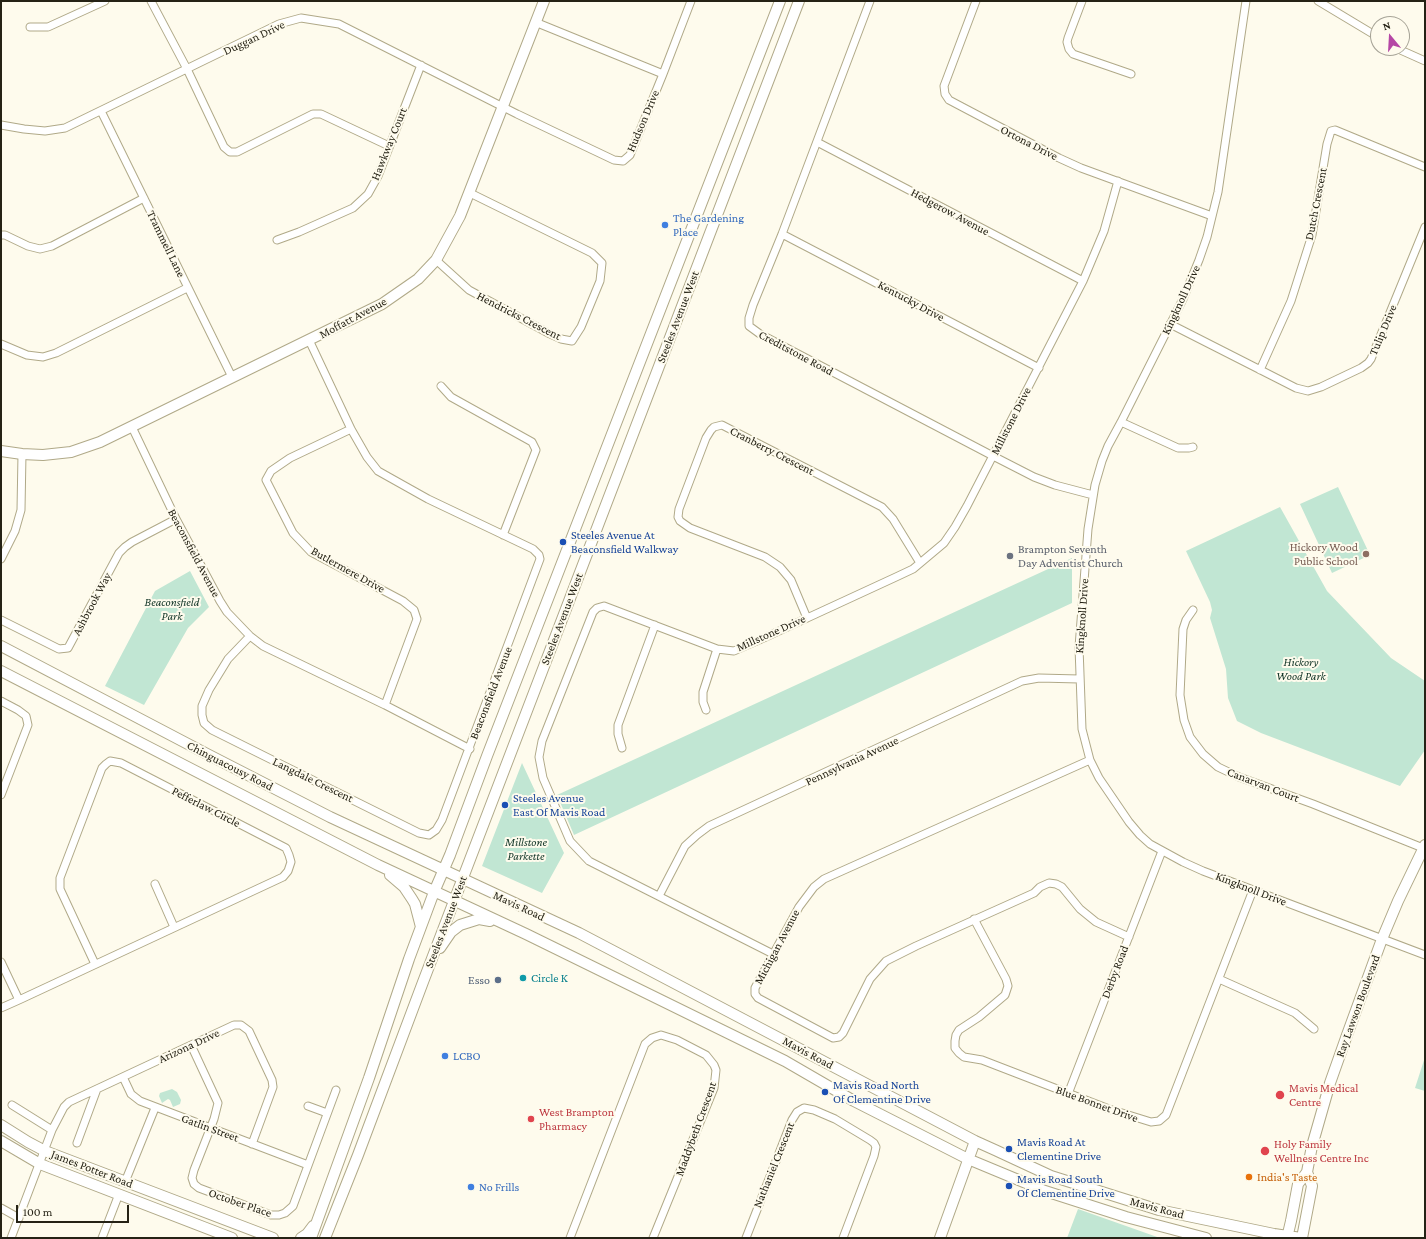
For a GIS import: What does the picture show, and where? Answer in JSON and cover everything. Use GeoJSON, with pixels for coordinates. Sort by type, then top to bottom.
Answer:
{"type":"FeatureCollection","features":[{"type":"Feature","properties":{"kind":"main road","name":"Moffatt Avenue"},"geometry":{"type":"LineString","coordinates":[[1,451],[43,455],[71,452],[100,442],[382,304],[418,279],[436,260],[470,194],[544,1]]}},
{"type":"Feature","properties":{"kind":"main road","name":"Steeles Avenue West"},"geometry":{"type":"LineString","coordinates":[[310,1238],[369,1078],[409,959],[434,892],[444,871],[487,756],[780,1]]}},
{"type":"Feature","properties":{"kind":"main road","name":"Steeles Avenue West"},"geometry":{"type":"LineString","coordinates":[[326,1237],[799,1]]}},
{"type":"Feature","properties":{"kind":"main road","name":"Chinguacousy Road"},"geometry":{"type":"LineString","coordinates":[[1,646],[330,817],[462,879]]}},
{"type":"Feature","properties":{"kind":"main road","name":"Chinguacousy Road"},"geometry":{"type":"LineString","coordinates":[[1,671],[378,865],[434,892]]}},
{"type":"Feature","properties":{"kind":"main road","name":"Ray Lawson Boulevard"},"geometry":{"type":"LineString","coordinates":[[1287,1237],[1292,1221],[1298,1184],[1307,1172],[1330,1083],[1382,939],[1398,901],[1424,847]]}},
{"type":"Feature","properties":{"kind":"main road"},"geometry":{"type":"LineString","coordinates":[[378,865],[404,887],[415,904],[422,927]]}},
{"type":"Feature","properties":{"kind":"main road","name":"Mavis Road"},"geometry":{"type":"LineString","coordinates":[[462,879],[579,933],[975,1141],[1051,1176],[1159,1210],[1287,1237],[1301,1238]]}},
{"type":"Feature","properties":{"kind":"main road","name":"Mavis Road"},"geometry":{"type":"LineString","coordinates":[[434,892],[500,922],[785,1061],[854,1101],[968,1159],[1060,1196],[1126,1218],[1206,1238]]}},
{"type":"Feature","properties":{"kind":"main road"},"geometry":{"type":"LineString","coordinates":[[432,959],[451,932],[460,925],[479,919],[500,922]]}},
{"type":"Feature","properties":{"kind":"main road"},"geometry":{"type":"LineString","coordinates":[[785,1061],[793,1045]]}},
{"type":"Feature","properties":{"kind":"main road","name":"James Potter Road"},"geometry":{"type":"LineString","coordinates":[[1,1125],[45,1151],[273,1238]]}},
{"type":"Feature","properties":{"kind":"main road","name":"James Potter Road"},"geometry":{"type":"LineString","coordinates":[[1,1141],[40,1164],[232,1238]]}},
{"type":"Feature","properties":{"kind":"main road"},"geometry":{"type":"LineString","coordinates":[[940,1238],[975,1141]]}},
{"type":"Feature","properties":{"kind":"main road","name":"Ray Lawson Boulevard"},"geometry":{"type":"LineString","coordinates":[[1301,1238],[1312,1186],[1307,1172]]}},
{"type":"Feature","properties":{"kind":"main road"},"geometry":{"type":"LineString","coordinates":[[301,1238],[307,1234],[318,1217]]}},
{"type":"Feature","properties":{"kind":"street"},"geometry":{"type":"LineString","coordinates":[[30,27],[48,27],[105,1]]}},
{"type":"Feature","properties":{"kind":"street"},"geometry":{"type":"LineString","coordinates":[[151,1],[187,69],[224,147],[230,152],[237,152],[313,114],[321,114],[389,146]]}},
{"type":"Feature","properties":{"kind":"street","name":"Hudson Drive"},"geometry":{"type":"LineString","coordinates":[[503,106],[614,160],[623,161],[630,155],[691,1]]}},
{"type":"Feature","properties":{"kind":"street","name":"Creditstone Road"},"geometry":{"type":"LineString","coordinates":[[870,1],[782,234],[753,305],[748,323],[751,329],[1034,477],[1055,485],[1093,495]]}},
{"type":"Feature","properties":{"kind":"street","name":"Ortona Drive"},"geometry":{"type":"LineString","coordinates":[[976,1],[944,86],[945,94],[949,100],[1081,168],[1212,216]]}},
{"type":"Feature","properties":{"kind":"street"},"geometry":{"type":"LineString","coordinates":[[1082,1],[1068,38],[1067,42],[1069,49],[1073,54],[1131,74]]}},
{"type":"Feature","properties":{"kind":"street","name":"Kingknoll Drive"},"geometry":{"type":"LineString","coordinates":[[1246,1],[1218,192],[1207,237],[1199,260],[1170,324],[1108,446],[1102,461],[1093,495],[1088,528],[1079,647],[1082,729],[1090,760],[1099,778],[1129,822],[1150,844],[1203,871],[1425,955]]}},
{"type":"Feature","properties":{"kind":"street"},"geometry":{"type":"LineString","coordinates":[[1318,1],[1370,32]]}},
{"type":"Feature","properties":{"kind":"street","name":"Duggan Drive"},"geometry":{"type":"LineString","coordinates":[[1,124],[24,129],[45,131],[65,128],[280,24],[301,18],[339,24],[503,106]]}},
{"type":"Feature","properties":{"kind":"street"},"geometry":{"type":"LineString","coordinates":[[535,22],[663,74]]}},
{"type":"Feature","properties":{"kind":"street"},"geometry":{"type":"LineString","coordinates":[[1410,54],[1425,61]]}},
{"type":"Feature","properties":{"kind":"street","name":"Hawkway Court"},"geometry":{"type":"LineString","coordinates":[[277,240],[353,208],[368,194],[378,176],[421,65]]}},
{"type":"Feature","properties":{"kind":"street","name":"Trammell Lane"},"geometry":{"type":"LineString","coordinates":[[101,111],[232,377]]}},
{"type":"Feature","properties":{"kind":"street","name":"Dutch Crescent"},"geometry":{"type":"LineString","coordinates":[[1260,370],[1291,301],[1312,235],[1327,144],[1331,131],[1335,130],[1425,166]]}},
{"type":"Feature","properties":{"kind":"street","name":"Hedgerow Avenue"},"geometry":{"type":"LineString","coordinates":[[817,142],[1083,281]]}},
{"type":"Feature","properties":{"kind":"street","name":"Millstone Drive"},"geometry":{"type":"LineString","coordinates":[[773,954],[590,861],[570,841],[543,778],[538,757],[542,741],[593,612],[597,608],[604,606],[717,649],[734,651],[896,577],[913,568],[944,544],[955,527],[993,456],[1083,281],[1102,236],[1118,181]]}},
{"type":"Feature","properties":{"kind":"street","name":"Hendricks Crescent"},"geometry":{"type":"LineString","coordinates":[[436,260],[469,290],[560,339],[572,341],[581,327],[600,281],[602,263],[592,253],[470,194]]}},
{"type":"Feature","properties":{"kind":"street"},"geometry":{"type":"LineString","coordinates":[[1,235],[6,235],[28,246],[40,249],[52,246],[144,198]]}},
{"type":"Feature","properties":{"kind":"street","name":"Tulip Drive"},"geometry":{"type":"LineString","coordinates":[[1170,324],[1296,388],[1308,391],[1321,387],[1368,363],[1374,353],[1425,227]]}},
{"type":"Feature","properties":{"kind":"street","name":"Kentucky Drive"},"geometry":{"type":"LineString","coordinates":[[782,234],[1039,368]]}},
{"type":"Feature","properties":{"kind":"street"},"geometry":{"type":"LineString","coordinates":[[1,344],[27,355],[43,357],[56,353],[187,288]]}},
{"type":"Feature","properties":{"kind":"street","name":"Beaconsfield Avenue"},"geometry":{"type":"LineString","coordinates":[[132,427],[176,519],[223,607],[250,636],[263,646],[386,705],[470,749],[540,559],[539,555],[533,548],[428,499],[378,471],[367,457],[351,429],[310,340]]}},
{"type":"Feature","properties":{"kind":"street"},"geometry":{"type":"LineString","coordinates":[[441,386],[451,398],[532,442],[536,450],[503,535]]}},
{"type":"Feature","properties":{"kind":"street"},"geometry":{"type":"LineString","coordinates":[[1121,422],[1178,448],[1193,447]]}},
{"type":"Feature","properties":{"kind":"street","name":"Cranberry Crescent"},"geometry":{"type":"LineString","coordinates":[[807,618],[791,580],[780,567],[765,557],[690,528],[680,521],[678,517],[706,438],[714,427],[722,425],[882,507],[896,524],[920,563]]}},
{"type":"Feature","properties":{"kind":"street","name":"Butlermere Drive"},"geometry":{"type":"LineString","coordinates":[[351,429],[290,458],[271,471],[266,480],[293,533],[311,552],[403,600],[414,610],[417,619],[386,705]]}},
{"type":"Feature","properties":{"kind":"street"},"geometry":{"type":"LineString","coordinates":[[1,559],[15,531],[21,510],[22,454]]}},
{"type":"Feature","properties":{"kind":"street","name":"Ashbrook Way"},"geometry":{"type":"LineString","coordinates":[[1,620],[59,649],[68,648],[119,553],[132,542],[176,519]]}},
{"type":"Feature","properties":{"kind":"street","name":"Canarvan Court"},"geometry":{"type":"LineString","coordinates":[[1193,610],[1186,620],[1183,629],[1180,695],[1184,720],[1190,737],[1203,754],[1218,767],[1239,777],[1424,847]]}},
{"type":"Feature","properties":{"kind":"street"},"geometry":{"type":"LineString","coordinates":[[622,748],[618,734],[618,725],[655,626]]}},
{"type":"Feature","properties":{"kind":"street","name":"Langdale Crescent"},"geometry":{"type":"LineString","coordinates":[[250,636],[228,659],[202,706],[204,723],[212,730],[419,833],[429,835],[436,830],[442,820],[470,749]]}},
{"type":"Feature","properties":{"kind":"street"},"geometry":{"type":"LineString","coordinates":[[706,710],[703,702],[703,692],[717,649]]}},
{"type":"Feature","properties":{"kind":"street","name":"Pennsylvania Avenue"},"geometry":{"type":"LineString","coordinates":[[659,896],[685,846],[709,826],[1022,681],[1039,678],[1079,679]]}},
{"type":"Feature","properties":{"kind":"street"},"geometry":{"type":"LineString","coordinates":[[1,701],[26,716],[28,725],[1,796]]}},
{"type":"Feature","properties":{"kind":"street","name":"Michigan Avenue"},"geometry":{"type":"LineString","coordinates":[[1090,760],[840,873],[828,877],[814,887],[799,907],[755,988],[754,994],[758,998],[833,1038],[843,1033],[870,978],[886,961],[893,956],[1034,893],[1040,887],[1049,883],[1056,884],[1062,888],[1080,909],[1096,922],[1129,936]]}},
{"type":"Feature","properties":{"kind":"street","name":"Pefferlaw Circle"},"geometry":{"type":"LineString","coordinates":[[1,1008],[283,877],[288,871],[291,862],[286,848],[121,763],[110,761],[102,768],[60,878],[60,889],[95,964]]}},
{"type":"Feature","properties":{"kind":"street","name":"Derby Road"},"geometry":{"type":"LineString","coordinates":[[1068,1094],[1162,851]]}},
{"type":"Feature","properties":{"kind":"street"},"geometry":{"type":"LineString","coordinates":[[155,884],[174,927]]}},
{"type":"Feature","properties":{"kind":"street","name":"Blue Bonnet Drive"},"geometry":{"type":"LineString","coordinates":[[974,919],[1006,979],[1008,986],[1005,995],[979,1017],[959,1030],[954,1041],[955,1048],[964,1057],[982,1060],[1068,1094],[1151,1122],[1159,1121],[1166,1115],[1253,890]]}},
{"type":"Feature","properties":{"kind":"street"},"geometry":{"type":"LineString","coordinates":[[1,962],[19,1000]]}},
{"type":"Feature","properties":{"kind":"street"},"geometry":{"type":"LineString","coordinates":[[1219,978],[1295,1013],[1314,1029]]}},
{"type":"Feature","properties":{"kind":"street","name":"Arizona Drive"},"geometry":{"type":"LineString","coordinates":[[45,1151],[52,1130],[64,1107],[69,1102],[234,1025],[241,1025],[249,1031],[272,1080],[273,1087],[252,1144]]}},
{"type":"Feature","properties":{"kind":"street","name":"Maddybeth Crescent"},"geometry":{"type":"LineString","coordinates":[[570,1238],[645,1044],[652,1038],[661,1035],[677,1040],[706,1055],[716,1070],[714,1088],[653,1238]]}},
{"type":"Feature","properties":{"kind":"street"},"geometry":{"type":"LineString","coordinates":[[191,1045],[218,1103],[210,1128]]}},
{"type":"Feature","properties":{"kind":"street","name":"Gatlin Street"},"geometry":{"type":"LineString","coordinates":[[123,1077],[131,1094],[135,1098],[155,1108],[308,1165]]}},
{"type":"Feature","properties":{"kind":"street"},"geometry":{"type":"LineString","coordinates":[[77,1143],[97,1089]]}},
{"type":"Feature","properties":{"kind":"street","name":"October Place"},"geometry":{"type":"LineString","coordinates":[[210,1128],[194,1170],[192,1178],[194,1184],[199,1188],[271,1215],[279,1215],[293,1206],[336,1090]]}},
{"type":"Feature","properties":{"kind":"street"},"geometry":{"type":"LineString","coordinates":[[12,1105],[52,1130]]}},
{"type":"Feature","properties":{"kind":"street"},"geometry":{"type":"LineString","coordinates":[[308,1106],[327,1113]]}},
{"type":"Feature","properties":{"kind":"street"},"geometry":{"type":"LineString","coordinates":[[125,1182],[155,1108]]}},
{"type":"Feature","properties":{"kind":"street","name":"Nathaniel Crescent"},"geometry":{"type":"LineString","coordinates":[[746,1238],[792,1120],[797,1112],[804,1108],[814,1110],[835,1119],[870,1140],[876,1147],[843,1238]]}},
{"type":"Feature","properties":{"kind":"street","name":"James Potter Road"},"geometry":{"type":"LineString","coordinates":[[11,1238],[45,1151]]}},
{"type":"Feature","properties":{"kind":"street"},"geometry":{"type":"LineString","coordinates":[[102,1238],[119,1194]]}},
{"type":"Feature","properties":{"kind":"street"},"geometry":{"type":"LineString","coordinates":[[1,1208],[19,1218]]}},
{"type":"Feature","properties":{"kind":"green space"},"geometry":{"type":"Polygon","coordinates":[[[1338,487],[1370,555],[1332,573],[1300,504],[1338,487]]]}},
{"type":"Feature","properties":{"kind":"green space","name":"Hickory Wood Park"},"geometry":{"type":"Polygon","coordinates":[[[1280,507],[1327,591],[1391,658],[1425,681],[1425,750],[1400,786],[1261,733],[1237,721],[1228,698],[1226,669],[1210,618],[1212,610],[1210,602],[1186,551],[1280,507]]]}},
{"type":"Feature","properties":{"kind":"green space"},"geometry":{"type":"Polygon","coordinates":[[[1072,558],[1072,603],[574,835],[557,795],[1072,558]]]}},
{"type":"Feature","properties":{"kind":"green space","name":"Beaconsfield Park"},"geometry":{"type":"Polygon","coordinates":[[[190,571],[209,607],[188,628],[144,705],[105,686],[155,591],[190,571]]]}},
{"type":"Feature","properties":{"kind":"green space","name":"Millstone Parkette"},"geometry":{"type":"Polygon","coordinates":[[[522,763],[564,853],[542,893],[482,866],[522,763]]]}},
{"type":"Feature","properties":{"kind":"green space"},"geometry":{"type":"Polygon","coordinates":[[[1425,1057],[1425,1091],[1415,1088],[1425,1057]]]}},
{"type":"Feature","properties":{"kind":"green space"},"geometry":{"type":"Polygon","coordinates":[[[172,1089],[177,1092],[181,1100],[180,1104],[173,1107],[168,1099],[162,1103],[159,1096],[160,1093],[172,1089]]]}},
{"type":"Feature","properties":{"kind":"green space"},"geometry":{"type":"Polygon","coordinates":[[[1078,1209],[1160,1238],[1067,1238],[1078,1209]]]}},
{"type":"Feature","properties":{"kind":"place","name":"The Gardening Place"},"geometry":{"type":"Point","coordinates":[665,225]}},
{"type":"Feature","properties":{"kind":"place","name":"Steeles Avenue At Beaconsfield Walkway"},"geometry":{"type":"Point","coordinates":[563,542]}},
{"type":"Feature","properties":{"kind":"place","name":"Hickory Wood Public School"},"geometry":{"type":"Point","coordinates":[1366,554]}},
{"type":"Feature","properties":{"kind":"place","name":"Brampton Seventh Day Adventist Church"},"geometry":{"type":"Point","coordinates":[1010,556]}},
{"type":"Feature","properties":{"kind":"place","name":"Steeles Avenue East Of Mavis Road"},"geometry":{"type":"Point","coordinates":[505,805]}},
{"type":"Feature","properties":{"kind":"place","name":"Circle K"},"geometry":{"type":"Point","coordinates":[523,978]}},
{"type":"Feature","properties":{"kind":"place","name":"Esso"},"geometry":{"type":"Point","coordinates":[498,980]}},
{"type":"Feature","properties":{"kind":"place","name":"LCBO"},"geometry":{"type":"Point","coordinates":[445,1056]}},
{"type":"Feature","properties":{"kind":"place","name":"Mavis Road North Of Clementine Drive"},"geometry":{"type":"Point","coordinates":[825,1092]}},
{"type":"Feature","properties":{"kind":"place","name":"Mavis Medical Centre"},"geometry":{"type":"Point","coordinates":[1280,1095]}},
{"type":"Feature","properties":{"kind":"place","name":"West Brampton Pharmacy"},"geometry":{"type":"Point","coordinates":[531,1119]}},
{"type":"Feature","properties":{"kind":"place","name":"Mavis Road At Clementine Drive"},"geometry":{"type":"Point","coordinates":[1009,1149]}},
{"type":"Feature","properties":{"kind":"place","name":"Holy Family Wellness Centre Inc"},"geometry":{"type":"Point","coordinates":[1265,1151]}},
{"type":"Feature","properties":{"kind":"place","name":"India's Taste"},"geometry":{"type":"Point","coordinates":[1249,1177]}},
{"type":"Feature","properties":{"kind":"place","name":"Mavis Road South Of Clementine Drive"},"geometry":{"type":"Point","coordinates":[1009,1186]}},
{"type":"Feature","properties":{"kind":"place","name":"No Frills"},"geometry":{"type":"Point","coordinates":[471,1187]}}]}
